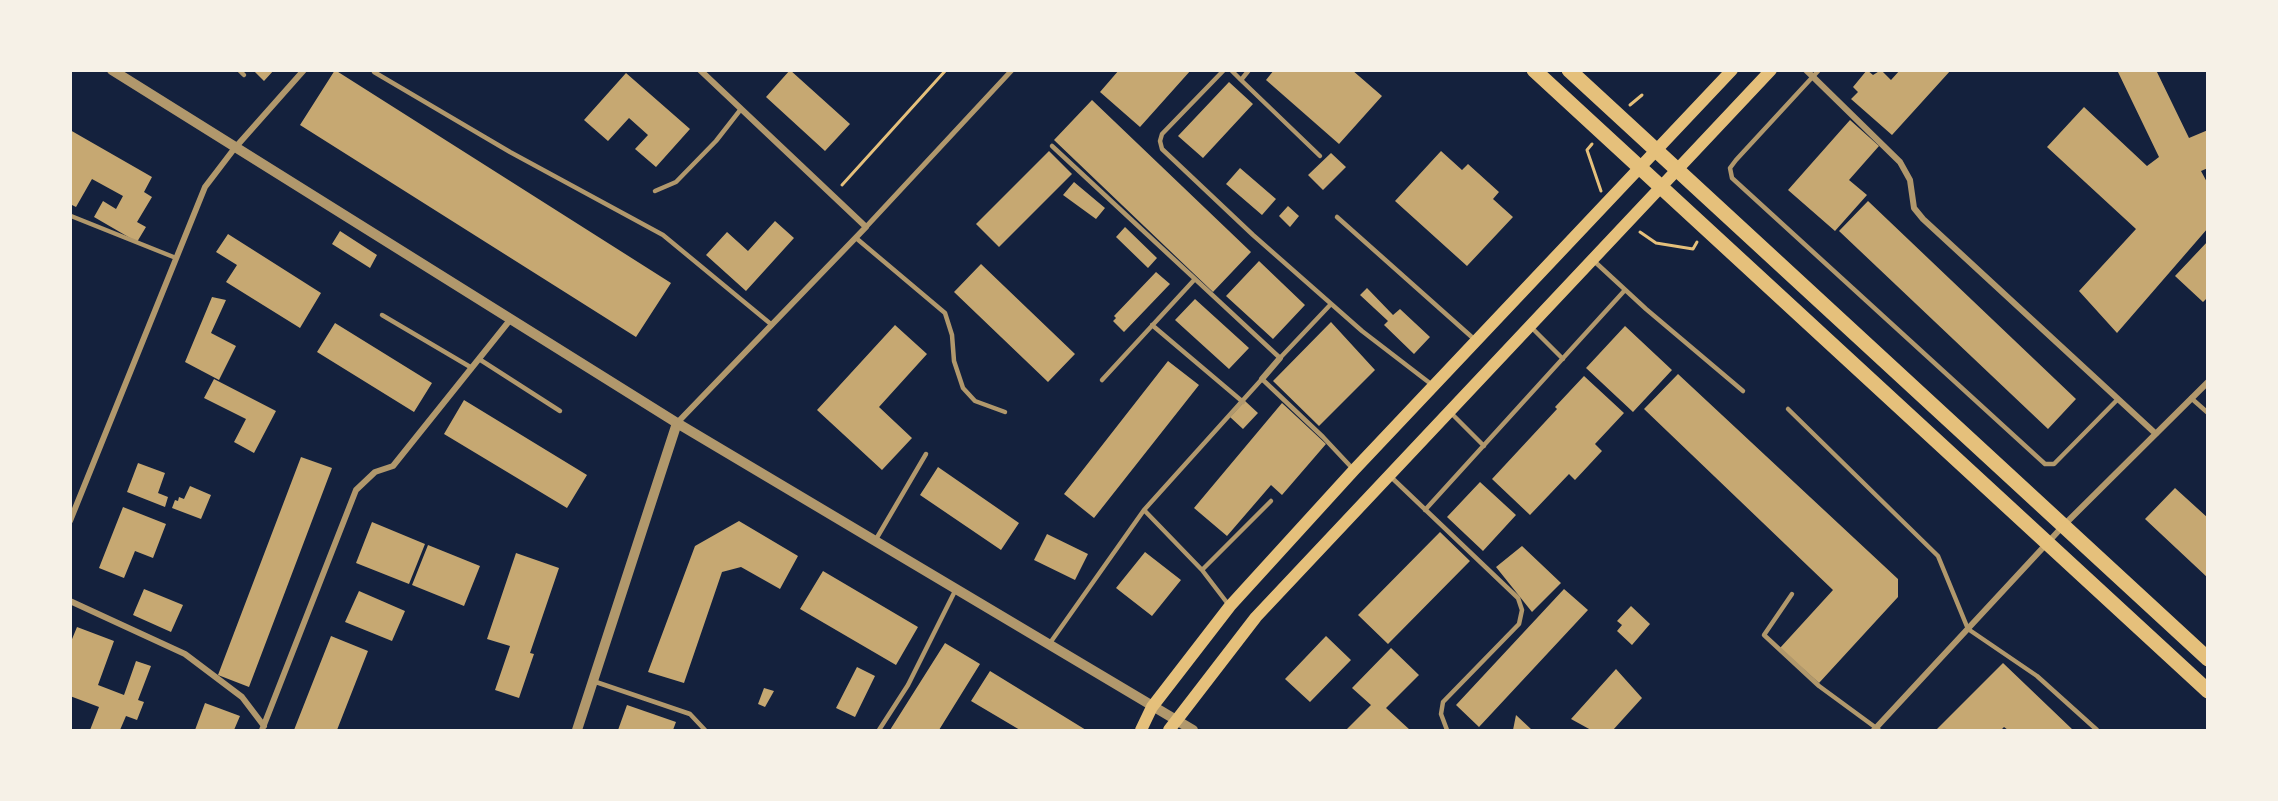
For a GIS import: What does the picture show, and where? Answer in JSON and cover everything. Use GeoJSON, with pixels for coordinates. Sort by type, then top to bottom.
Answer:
{"type":"FeatureCollection","features":[{"type":"Feature","properties":{"kind":"main road"},"geometry":{"type":"LineString","coordinates":[[1534,70],[1660,190],[2208,691]]}},
{"type":"Feature","properties":{"kind":"main road"},"geometry":{"type":"LineString","coordinates":[[1569,70],[1676,172],[2208,659]]}},
{"type":"Feature","properties":{"kind":"main road"},"geometry":{"type":"LineString","coordinates":[[1141,730],[1152,707],[1230,606],[1353,470],[1732,70]]}},
{"type":"Feature","properties":{"kind":"main road"},"geometry":{"type":"LineString","coordinates":[[1172,725],[1256,617],[1629,224],[1771,70]]}},
{"type":"Feature","properties":{"kind":"street"},"geometry":{"type":"LineString","coordinates":[[112,70],[234,149],[677,423],[1152,707],[1172,725],[1193,730]]}},
{"type":"Feature","properties":{"kind":"street"},"geometry":{"type":"LineString","coordinates":[[70,522],[205,187],[234,149],[304,70]]}},
{"type":"Feature","properties":{"kind":"street"},"geometry":{"type":"LineString","coordinates":[[700,70],[866,227]]}},
{"type":"Feature","properties":{"kind":"street"},"geometry":{"type":"LineString","coordinates":[[577,730],[677,423],[856,238],[1012,70]]}},
{"type":"Feature","properties":{"kind":"street"},"geometry":{"type":"LineString","coordinates":[[1806,70],[1900,162],[1910,180],[1914,208],[1923,219],[2156,434]]}},
{"type":"Feature","properties":{"kind":"street"},"geometry":{"type":"LineString","coordinates":[[263,728],[356,490],[375,472],[393,465],[510,320]]}},
{"type":"Feature","properties":{"kind":"street"},"geometry":{"type":"LineString","coordinates":[[1262,379],[1280,358]]}},
{"type":"Feature","properties":{"kind":"street"},"geometry":{"type":"LineString","coordinates":[[1876,730],[2064,525],[2208,382]]}},
{"type":"Feature","properties":{"kind":"street"},"geometry":{"type":"LineString","coordinates":[[70,601],[186,654],[242,697],[263,728]]}},
{"type":"Feature","properties":{"kind":"lane"},"geometry":{"type":"LineString","coordinates":[[1224,70],[1162,134],[1160,141],[1162,149],[1331,304],[1434,386]]}},
{"type":"Feature","properties":{"kind":"lane"},"geometry":{"type":"LineString","coordinates":[[1232,70],[1320,156]]}},
{"type":"Feature","properties":{"kind":"lane"},"geometry":{"type":"LineString","coordinates":[[1241,80],[1249,70]]}},
{"type":"Feature","properties":{"kind":"lane"},"geometry":{"type":"LineString","coordinates":[[1819,70],[1736,160],[1730,168],[1732,178],[2045,464],[2054,464],[2118,399]]}},
{"type":"Feature","properties":{"kind":"lane"},"geometry":{"type":"LineString","coordinates":[[374,72],[510,152],[663,235],[771,325]]}},
{"type":"Feature","properties":{"kind":"lane"},"geometry":{"type":"LineString","coordinates":[[655,191],[676,182],[716,141],[741,109]]}},
{"type":"Feature","properties":{"kind":"lane"},"geometry":{"type":"LineString","coordinates":[[1052,146],[1280,358],[1331,304]]}},
{"type":"Feature","properties":{"kind":"lane"},"geometry":{"type":"LineString","coordinates":[[71,216],[176,258]]}},
{"type":"Feature","properties":{"kind":"lane"},"geometry":{"type":"LineString","coordinates":[[1337,217],[1476,341]]}},
{"type":"Feature","properties":{"kind":"lane"},"geometry":{"type":"LineString","coordinates":[[856,238],[945,313],[952,335],[954,361],[963,387],[975,401],[1005,412]]}},
{"type":"Feature","properties":{"kind":"lane"},"geometry":{"type":"LineString","coordinates":[[1594,261],[1743,391]]}},
{"type":"Feature","properties":{"kind":"lane"},"geometry":{"type":"LineString","coordinates":[[1102,380],[1194,279]]}},
{"type":"Feature","properties":{"kind":"lane"},"geometry":{"type":"LineString","coordinates":[[1425,510],[1625,290]]}},
{"type":"Feature","properties":{"kind":"lane"},"geometry":{"type":"LineString","coordinates":[[382,315],[472,368]]}},
{"type":"Feature","properties":{"kind":"lane"},"geometry":{"type":"LineString","coordinates":[[1152,325],[1243,402]]}},
{"type":"Feature","properties":{"kind":"lane"},"geometry":{"type":"LineString","coordinates":[[1531,327],[1563,359]]}},
{"type":"Feature","properties":{"kind":"lane"},"geometry":{"type":"LineString","coordinates":[[479,359],[560,411]]}},
{"type":"Feature","properties":{"kind":"lane"},"geometry":{"type":"LineString","coordinates":[[1048,645],[1144,510],[1262,379],[1323,437],[1353,470]]}},
{"type":"Feature","properties":{"kind":"lane"},"geometry":{"type":"LineString","coordinates":[[2191,398],[2208,413]]}},
{"type":"Feature","properties":{"kind":"lane"},"geometry":{"type":"LineString","coordinates":[[1788,409],[1938,556],[1968,629],[2037,675],[2097,730]]}},
{"type":"Feature","properties":{"kind":"lane"},"geometry":{"type":"LineString","coordinates":[[1450,412],[1484,446]]}},
{"type":"Feature","properties":{"kind":"lane"},"geometry":{"type":"LineString","coordinates":[[875,541],[926,454]]}},
{"type":"Feature","properties":{"kind":"lane"},"geometry":{"type":"LineString","coordinates":[[1389,475],[1518,598],[1521,610],[1519,624],[1443,702],[1442,714],[1447,730]]}},
{"type":"Feature","properties":{"kind":"lane"},"geometry":{"type":"LineString","coordinates":[[1202,570],[1271,501]]}},
{"type":"Feature","properties":{"kind":"lane"},"geometry":{"type":"LineString","coordinates":[[1144,510],[1202,570],[1230,606]]}},
{"type":"Feature","properties":{"kind":"lane"},"geometry":{"type":"LineString","coordinates":[[879,730],[908,686],[956,589]]}},
{"type":"Feature","properties":{"kind":"lane"},"geometry":{"type":"LineString","coordinates":[[1792,594],[1764,635],[1819,686],[1876,730]]}},
{"type":"Feature","properties":{"kind":"lane"},"geometry":{"type":"LineString","coordinates":[[593,681],[690,714],[705,730]]}},
{"type":"Feature","properties":{"kind":"path"},"geometry":{"type":"LineString","coordinates":[[842,185],[946,70]]}},
{"type":"Feature","properties":{"kind":"path"},"geometry":{"type":"LineString","coordinates":[[1600,133],[1587,150],[1598,185],[1607,202]]}},
{"type":"Feature","properties":{"kind":"path"},"geometry":{"type":"LineString","coordinates":[[1629,224],[1656,243],[1693,249],[1704,230]]}},
{"type":"Feature","properties":{"kind":"building"},"geometry":{"type":"Polygon","coordinates":[[[253,70],[274,70],[264,81],[253,70]]]}},
{"type":"Feature","properties":{"kind":"building"},"geometry":{"type":"Polygon","coordinates":[[[335,70],[671,283],[636,337],[300,125],[335,70]]]}},
{"type":"Feature","properties":{"kind":"building"},"geometry":{"type":"Polygon","coordinates":[[[790,70],[850,124],[825,151],[766,97],[790,70]]]}},
{"type":"Feature","properties":{"kind":"building"},"geometry":{"type":"Polygon","coordinates":[[[1119,70],[1191,70],[1140,127],[1100,92],[1119,70]]]}},
{"type":"Feature","properties":{"kind":"building"},"geometry":{"type":"Polygon","coordinates":[[[1274,70],[1352,70],[1382,96],[1339,144],[1266,80],[1274,70]]]}},
{"type":"Feature","properties":{"kind":"building"},"geometry":{"type":"Polygon","coordinates":[[[1867,70],[1873,75],[1881,70],[1891,80],[1900,70],[1951,70],[1892,135],[1851,99],[1858,92],[1853,87],[1867,70]]]}},
{"type":"Feature","properties":{"kind":"building"},"geometry":{"type":"Polygon","coordinates":[[[2117,70],[2156,70],[2189,138],[2208,130],[2208,168],[2201,171],[2208,184],[2208,228],[2117,333],[2079,291],[2136,229],[2047,147],[2084,107],[2147,166],[2159,157],[2117,70]]]}},
{"type":"Feature","properties":{"kind":"building"},"geometry":{"type":"Polygon","coordinates":[[[626,73],[690,129],[656,167],[635,149],[648,135],[629,118],[608,141],[584,120],[626,73]]]}},
{"type":"Feature","properties":{"kind":"building"},"geometry":{"type":"Polygon","coordinates":[[[1229,82],[1253,104],[1203,158],[1178,136],[1229,82]]]}},
{"type":"Feature","properties":{"kind":"building"},"geometry":{"type":"Polygon","coordinates":[[[1092,100],[1251,252],[1213,292],[1054,140],[1092,100]]]}},
{"type":"Feature","properties":{"kind":"building"},"geometry":{"type":"Polygon","coordinates":[[[1850,120],[1879,146],[1849,180],[1867,195],[1835,231],[1788,190],[1850,120]]]}},
{"type":"Feature","properties":{"kind":"building"},"geometry":{"type":"Polygon","coordinates":[[[70,130],[152,177],[144,192],[152,197],[137,222],[146,227],[137,242],[94,217],[103,201],[116,209],[123,196],[92,179],[76,207],[70,204],[70,130]]]}},
{"type":"Feature","properties":{"kind":"building"},"geometry":{"type":"Polygon","coordinates":[[[1049,151],[1072,174],[999,247],[976,224],[1049,151]]]}},
{"type":"Feature","properties":{"kind":"building"},"geometry":{"type":"Polygon","coordinates":[[[1441,151],[1462,170],[1468,164],[1499,192],[1493,199],[1513,217],[1467,266],[1395,201],[1441,151]]]}},
{"type":"Feature","properties":{"kind":"building"},"geometry":{"type":"Polygon","coordinates":[[[1331,153],[1346,167],[1323,190],[1308,175],[1331,153]]]}},
{"type":"Feature","properties":{"kind":"building"},"geometry":{"type":"Polygon","coordinates":[[[1240,168],[1276,199],[1262,215],[1226,184],[1240,168]]]}},
{"type":"Feature","properties":{"kind":"building"},"geometry":{"type":"Polygon","coordinates":[[[1074,182],[1105,208],[1096,219],[1063,195],[1074,182]]]}},
{"type":"Feature","properties":{"kind":"building"},"geometry":{"type":"Polygon","coordinates":[[[1868,201],[2076,399],[2048,429],[1839,231],[1868,201]]]}},
{"type":"Feature","properties":{"kind":"building"},"geometry":{"type":"Polygon","coordinates":[[[1288,206],[1299,216],[1290,227],[1279,216],[1288,206]]]}},
{"type":"Feature","properties":{"kind":"building"},"geometry":{"type":"Polygon","coordinates":[[[775,221],[794,238],[746,291],[706,255],[727,232],[748,251],[775,221]]]}},
{"type":"Feature","properties":{"kind":"building"},"geometry":{"type":"Polygon","coordinates":[[[1125,227],[1157,258],[1148,268],[1116,237],[1125,227]]]}},
{"type":"Feature","properties":{"kind":"building"},"geometry":{"type":"Polygon","coordinates":[[[340,231],[377,255],[370,268],[332,244],[340,231]]]}},
{"type":"Feature","properties":{"kind":"building"},"geometry":{"type":"Polygon","coordinates":[[[228,234],[321,293],[300,328],[226,282],[237,265],[216,252],[228,234]]]}},
{"type":"Feature","properties":{"kind":"building"},"geometry":{"type":"Polygon","coordinates":[[[2208,241],[2208,297],[2203,302],[2175,276],[2208,241]]]}},
{"type":"Feature","properties":{"kind":"building"},"geometry":{"type":"Polygon","coordinates":[[[1259,261],[1305,305],[1273,339],[1226,296],[1259,261]]]}},
{"type":"Feature","properties":{"kind":"building"},"geometry":{"type":"Polygon","coordinates":[[[981,264],[1075,354],[1048,382],[954,292],[981,264]]]}},
{"type":"Feature","properties":{"kind":"building"},"geometry":{"type":"Polygon","coordinates":[[[1156,272],[1170,284],[1124,332],[1113,321],[1116,318],[1114,316],[1156,272]]]}},
{"type":"Feature","properties":{"kind":"building"},"geometry":{"type":"Polygon","coordinates":[[[1367,288],[1393,315],[1400,309],[1430,337],[1414,354],[1384,325],[1388,321],[1360,295],[1367,288]]]}},
{"type":"Feature","properties":{"kind":"building"},"geometry":{"type":"Polygon","coordinates":[[[212,297],[226,300],[211,333],[236,346],[219,380],[185,362],[212,297]]]}},
{"type":"Feature","properties":{"kind":"building"},"geometry":{"type":"Polygon","coordinates":[[[1195,299],[1249,348],[1229,369],[1175,320],[1195,299]]]}},
{"type":"Feature","properties":{"kind":"building"},"geometry":{"type":"Polygon","coordinates":[[[1331,322],[1375,370],[1319,426],[1273,381],[1331,322]]]}},
{"type":"Feature","properties":{"kind":"building"},"geometry":{"type":"Polygon","coordinates":[[[335,323],[432,383],[414,412],[317,352],[335,323]]]}},
{"type":"Feature","properties":{"kind":"building"},"geometry":{"type":"Polygon","coordinates":[[[895,325],[927,354],[879,407],[912,438],[882,470],[817,410],[895,325]]]}},
{"type":"Feature","properties":{"kind":"building"},"geometry":{"type":"Polygon","coordinates":[[[1625,326],[1672,370],[1633,412],[1586,368],[1625,326]]]}},
{"type":"Feature","properties":{"kind":"building"},"geometry":{"type":"Polygon","coordinates":[[[1168,361],[1199,385],[1094,518],[1064,494],[1168,361]]]}},
{"type":"Feature","properties":{"kind":"building"},"geometry":{"type":"Polygon","coordinates":[[[1678,374],[1898,579],[1898,597],[1819,683],[1780,648],[1833,590],[1644,409],[1678,374]]]}},
{"type":"Feature","properties":{"kind":"building"},"geometry":{"type":"Polygon","coordinates":[[[1584,376],[1624,413],[1595,444],[1602,451],[1575,480],[1569,474],[1530,515],[1492,479],[1557,409],[1555,407],[1584,376]]]}},
{"type":"Feature","properties":{"kind":"building"},"geometry":{"type":"Polygon","coordinates":[[[214,379],[276,411],[254,453],[234,442],[246,419],[204,398],[214,379]]]}},
{"type":"Feature","properties":{"kind":"building"},"geometry":{"type":"Polygon","coordinates":[[[464,400],[587,475],[567,508],[444,434],[464,400]]]}},
{"type":"Feature","properties":{"kind":"building"},"geometry":{"type":"Polygon","coordinates":[[[1245,401],[1258,413],[1243,429],[1230,417],[1245,401]]]}},
{"type":"Feature","properties":{"kind":"building"},"geometry":{"type":"Polygon","coordinates":[[[1282,403],[1326,444],[1282,495],[1271,485],[1227,536],[1194,508],[1282,403]]]}},
{"type":"Feature","properties":{"kind":"building"},"geometry":{"type":"Polygon","coordinates":[[[301,457],[332,468],[249,687],[218,675],[301,457]]]}},
{"type":"Feature","properties":{"kind":"building"},"geometry":{"type":"Polygon","coordinates":[[[138,463],[165,473],[158,493],[168,497],[165,507],[127,492],[138,463]]]}},
{"type":"Feature","properties":{"kind":"building"},"geometry":{"type":"Polygon","coordinates":[[[938,467],[1019,523],[1001,550],[920,495],[938,467]]]}},
{"type":"Feature","properties":{"kind":"building"},"geometry":{"type":"Polygon","coordinates":[[[1480,482],[1516,515],[1483,551],[1447,517],[1480,482]]]}},
{"type":"Feature","properties":{"kind":"building"},"geometry":{"type":"Polygon","coordinates":[[[190,486],[211,495],[201,519],[172,508],[179,497],[184,499],[190,486]]]}},
{"type":"Feature","properties":{"kind":"building"},"geometry":{"type":"Polygon","coordinates":[[[2175,488],[2208,518],[2208,578],[2145,519],[2175,488]]]}},
{"type":"Feature","properties":{"kind":"building"},"geometry":{"type":"Polygon","coordinates":[[[123,507],[166,524],[153,558],[135,551],[124,578],[99,568],[123,507]]]}},
{"type":"Feature","properties":{"kind":"building"},"geometry":{"type":"Polygon","coordinates":[[[739,521],[798,556],[780,589],[741,567],[722,572],[684,683],[648,672],[695,546],[739,521]]]}},
{"type":"Feature","properties":{"kind":"building"},"geometry":{"type":"Polygon","coordinates":[[[372,522],[425,544],[409,584],[356,563],[372,522]]]}},
{"type":"Feature","properties":{"kind":"building"},"geometry":{"type":"Polygon","coordinates":[[[1440,532],[1470,561],[1388,644],[1358,615],[1440,532]]]}},
{"type":"Feature","properties":{"kind":"building"},"geometry":{"type":"Polygon","coordinates":[[[1047,534],[1088,554],[1075,580],[1034,560],[1047,534]]]}},
{"type":"Feature","properties":{"kind":"building"},"geometry":{"type":"Polygon","coordinates":[[[428,545],[480,566],[464,606],[412,585],[428,545]]]}},
{"type":"Feature","properties":{"kind":"building"},"geometry":{"type":"Polygon","coordinates":[[[1522,546],[1561,583],[1532,612],[1496,567],[1522,546]]]}},
{"type":"Feature","properties":{"kind":"building"},"geometry":{"type":"Polygon","coordinates":[[[1145,552],[1181,580],[1152,616],[1116,588],[1145,552]]]}},
{"type":"Feature","properties":{"kind":"building"},"geometry":{"type":"Polygon","coordinates":[[[516,553],[559,568],[530,653],[534,654],[519,698],[495,690],[510,646],[487,639],[516,553]]]}},
{"type":"Feature","properties":{"kind":"building"},"geometry":{"type":"Polygon","coordinates":[[[823,571],[918,627],[896,665],[800,609],[823,571]]]}},
{"type":"Feature","properties":{"kind":"building"},"geometry":{"type":"Polygon","coordinates":[[[144,589],[183,605],[171,632],[133,615],[144,589]]]}},
{"type":"Feature","properties":{"kind":"building"},"geometry":{"type":"Polygon","coordinates":[[[1564,589],[1588,610],[1479,727],[1456,705],[1564,589]]]}},
{"type":"Feature","properties":{"kind":"building"},"geometry":{"type":"Polygon","coordinates":[[[359,591],[405,611],[392,641],[345,622],[359,591]]]}},
{"type":"Feature","properties":{"kind":"building"},"geometry":{"type":"Polygon","coordinates":[[[1631,606],[1650,624],[1632,645],[1617,631],[1622,625],[1617,621],[1631,606]]]}},
{"type":"Feature","properties":{"kind":"building"},"geometry":{"type":"Polygon","coordinates":[[[77,627],[114,641],[98,685],[124,695],[136,661],[151,666],[138,700],[144,702],[137,720],[126,716],[120,730],[90,730],[99,707],[70,696],[70,644],[77,627]]]}},
{"type":"Feature","properties":{"kind":"building"},"geometry":{"type":"Polygon","coordinates":[[[331,636],[368,651],[337,730],[294,730],[331,636]]]}},
{"type":"Feature","properties":{"kind":"building"},"geometry":{"type":"Polygon","coordinates":[[[1326,636],[1351,660],[1310,702],[1285,679],[1326,636]]]}},
{"type":"Feature","properties":{"kind":"building"},"geometry":{"type":"Polygon","coordinates":[[[945,643],[980,664],[939,730],[890,730],[945,643]]]}},
{"type":"Feature","properties":{"kind":"building"},"geometry":{"type":"Polygon","coordinates":[[[1391,648],[1419,675],[1386,708],[1410,730],[1346,730],[1371,705],[1352,688],[1391,648]]]}},
{"type":"Feature","properties":{"kind":"building"},"geometry":{"type":"Polygon","coordinates":[[[2003,663],[2073,730],[2008,730],[2004,727],[2001,730],[1936,730],[2003,663]]]}},
{"type":"Feature","properties":{"kind":"building"},"geometry":{"type":"Polygon","coordinates":[[[857,667],[875,676],[855,717],[836,708],[857,667]]]}},
{"type":"Feature","properties":{"kind":"building"},"geometry":{"type":"Polygon","coordinates":[[[1616,669],[1642,698],[1613,730],[1591,730],[1571,719],[1616,669]]]}},
{"type":"Feature","properties":{"kind":"building"},"geometry":{"type":"Polygon","coordinates":[[[990,671],[1086,730],[1020,730],[971,701],[990,671]]]}},
{"type":"Feature","properties":{"kind":"building"},"geometry":{"type":"Polygon","coordinates":[[[764,688],[774,691],[765,707],[758,704],[764,688]]]}},
{"type":"Feature","properties":{"kind":"building"},"geometry":{"type":"Polygon","coordinates":[[[205,703],[240,716],[234,730],[195,730],[205,703]]]}},
{"type":"Feature","properties":{"kind":"building"},"geometry":{"type":"Polygon","coordinates":[[[627,705],[676,722],[673,730],[618,730],[627,705]]]}},
{"type":"Feature","properties":{"kind":"building"},"geometry":{"type":"Polygon","coordinates":[[[1516,715],[1532,730],[1513,730],[1516,715]]]}}]}
